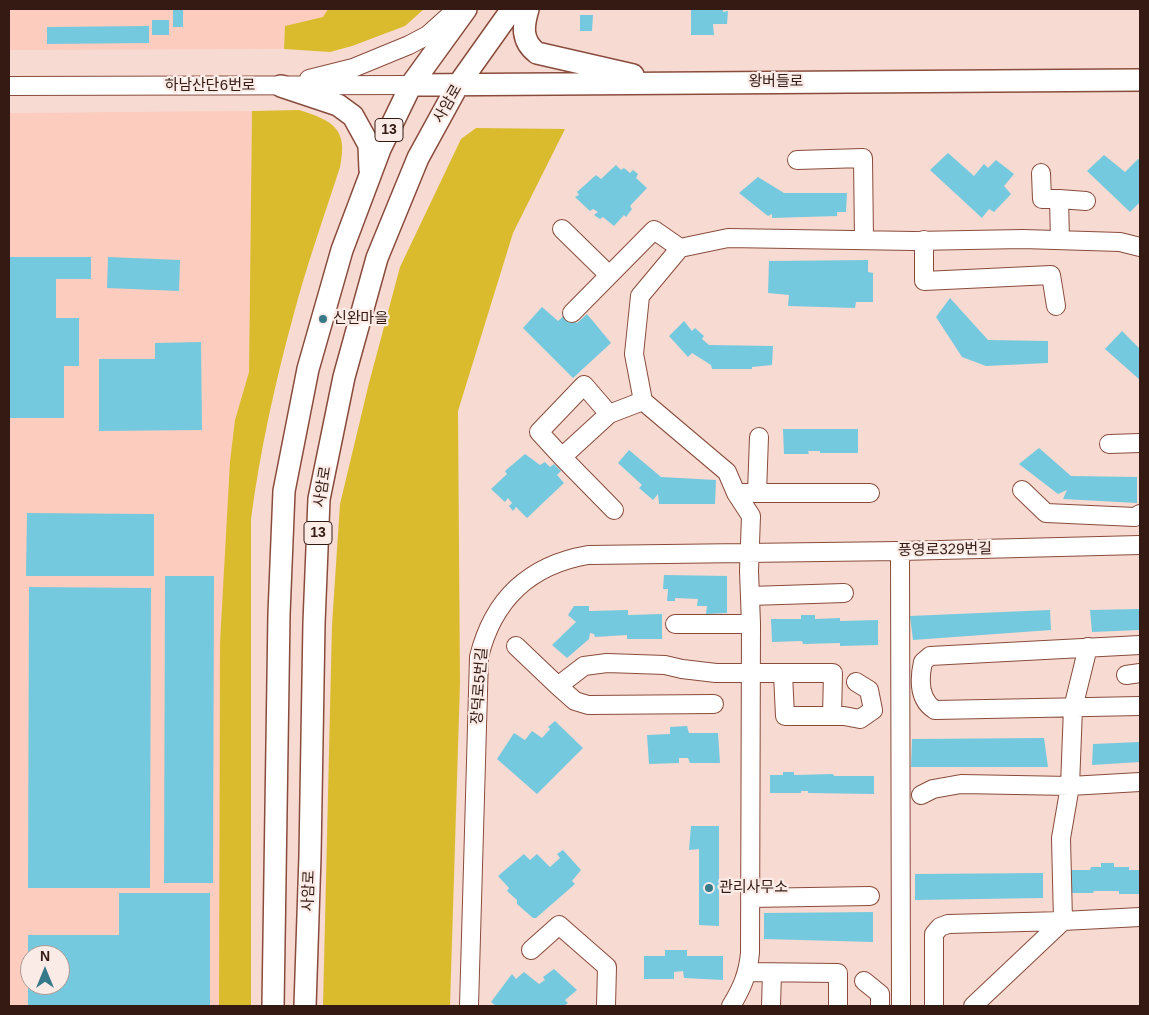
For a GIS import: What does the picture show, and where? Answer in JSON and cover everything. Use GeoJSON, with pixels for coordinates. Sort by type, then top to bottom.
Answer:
{"type":"FeatureCollection","features":[{"type":"Feature","properties":{"kind":"main road","name":"13"},"geometry":{"type":"LineString","coordinates":[[273,1006],[279,614],[284,491],[308,369],[342,250],[370,175],[380,149],[411,85],[466,9]]}},
{"type":"Feature","properties":{"kind":"main road","name":"사암로"},"geometry":{"type":"LineString","coordinates":[[305,1006],[314,622],[320,499],[344,377],[377,258],[418,158],[458,85],[512,9]]}},
{"type":"Feature","properties":{"kind":"main road"},"geometry":{"type":"LineString","coordinates":[[528,9],[523,24],[524,37],[527,44],[537,52],[546,56],[669,83]]}},
{"type":"Feature","properties":{"kind":"main road","name":"왕버들로"},"geometry":{"type":"LineString","coordinates":[[411,85],[1140,80]]}},
{"type":"Feature","properties":{"kind":"main road"},"geometry":{"type":"LineString","coordinates":[[281,86],[338,106],[353,116],[369,145],[370,175]]}},
{"type":"Feature","properties":{"kind":"street"},"geometry":{"type":"LineString","coordinates":[[281,86],[353,68],[409,45],[428,35],[458,9]]}},
{"type":"Feature","properties":{"kind":"street","name":"하남산단6번로"},"geometry":{"type":"LineString","coordinates":[[9,86],[411,85]]}},
{"type":"Feature","properties":{"kind":"street"},"geometry":{"type":"LineString","coordinates":[[797,160],[863,158],[864,240]]}},
{"type":"Feature","properties":{"kind":"street"},"geometry":{"type":"LineString","coordinates":[[1041,173],[1042,199],[1086,201]]}},
{"type":"Feature","properties":{"kind":"street"},"geometry":{"type":"LineString","coordinates":[[1059,199],[1060,240]]}},
{"type":"Feature","properties":{"kind":"street"},"geometry":{"type":"LineString","coordinates":[[562,229],[609,275]]}},
{"type":"Feature","properties":{"kind":"street"},"geometry":{"type":"LineString","coordinates":[[572,312],[654,230],[680,248]]}},
{"type":"Feature","properties":{"kind":"street"},"geometry":{"type":"LineString","coordinates":[[731,1006],[748,972],[750,953],[751,516],[736,492],[727,472],[643,401],[634,354],[640,296],[680,248],[728,238],[1060,240],[1120,242],[1140,247]]}},
{"type":"Feature","properties":{"kind":"street"},"geometry":{"type":"LineString","coordinates":[[924,240],[924,281],[1051,275],[1056,306]]}},
{"type":"Feature","properties":{"kind":"street"},"geometry":{"type":"LineString","coordinates":[[609,414],[584,385],[539,432],[614,510]]}},
{"type":"Feature","properties":{"kind":"street"},"geometry":{"type":"LineString","coordinates":[[562,458],[609,414],[643,401]]}},
{"type":"Feature","properties":{"kind":"street"},"geometry":{"type":"LineString","coordinates":[[757,492],[759,437]]}},
{"type":"Feature","properties":{"kind":"street"},"geometry":{"type":"LineString","coordinates":[[1109,444],[1140,444]]}},
{"type":"Feature","properties":{"kind":"street"},"geometry":{"type":"LineString","coordinates":[[1022,490],[1046,513],[1135,517],[1140,514]]}},
{"type":"Feature","properties":{"kind":"street"},"geometry":{"type":"LineString","coordinates":[[736,492],[870,492]]}},
{"type":"Feature","properties":{"kind":"street","name":"풍영로329번길"},"geometry":{"type":"LineString","coordinates":[[750,553],[1140,545]]}},
{"type":"Feature","properties":{"kind":"street"},"geometry":{"type":"LineString","coordinates":[[900,551],[901,1006]]}},
{"type":"Feature","properties":{"kind":"street","name":"장덕로5번길"},"geometry":{"type":"LineString","coordinates":[[470,1006],[479,657],[487,630],[494,616],[510,594],[524,582],[569,558],[588,555],[750,553]]}},
{"type":"Feature","properties":{"kind":"street"},"geometry":{"type":"LineString","coordinates":[[750,596],[844,593]]}},
{"type":"Feature","properties":{"kind":"street"},"geometry":{"type":"LineString","coordinates":[[675,624],[751,624]]}},
{"type":"Feature","properties":{"kind":"street"},"geometry":{"type":"LineString","coordinates":[[516,646],[575,701],[588,705],[714,704]]}},
{"type":"Feature","properties":{"kind":"street"},"geometry":{"type":"LineString","coordinates":[[1140,646],[930,656],[923,662],[921,671],[925,702],[935,710],[1140,706]]}},
{"type":"Feature","properties":{"kind":"street"},"geometry":{"type":"LineString","coordinates":[[973,1006],[1063,921],[1061,838],[1070,786],[1073,708],[1088,647]]}},
{"type":"Feature","properties":{"kind":"street"},"geometry":{"type":"LineString","coordinates":[[558,686],[584,666],[593,664],[665,665],[702,672],[750,674],[832,673],[832,716]]}},
{"type":"Feature","properties":{"kind":"street"},"geometry":{"type":"LineString","coordinates":[[783,674],[785,716],[844,716],[860,719],[872,710],[869,690],[856,682]]}},
{"type":"Feature","properties":{"kind":"street"},"geometry":{"type":"LineString","coordinates":[[921,794],[933,789],[961,784],[1070,786],[1140,782]]}},
{"type":"Feature","properties":{"kind":"street"},"geometry":{"type":"LineString","coordinates":[[750,898],[870,896]]}},
{"type":"Feature","properties":{"kind":"street"},"geometry":{"type":"LineString","coordinates":[[934,1006],[934,934],[940,927],[948,924],[1063,921],[1140,916]]}},
{"type":"Feature","properties":{"kind":"street"},"geometry":{"type":"LineString","coordinates":[[531,950],[560,924],[607,967],[606,1006]]}},
{"type":"Feature","properties":{"kind":"street"},"geometry":{"type":"LineString","coordinates":[[748,972],[838,974],[838,1006]]}},
{"type":"Feature","properties":{"kind":"street"},"geometry":{"type":"LineString","coordinates":[[771,1006],[772,973]]}},
{"type":"Feature","properties":{"kind":"street"},"geometry":{"type":"LineString","coordinates":[[864,982],[880,994],[880,1006]]}},
{"type":"Feature","properties":{"kind":"shaded area"},"geometry":{"type":"Polygon","coordinates":[[[9,9],[328,9],[323,17],[285,26],[284,49],[9,50],[9,9]]]}},
{"type":"Feature","properties":{"kind":"shaded area"},"geometry":{"type":"Polygon","coordinates":[[[328,9],[424,9],[405,26],[352,46],[330,52],[284,49],[285,26],[323,17],[328,9]]]}},
{"type":"Feature","properties":{"kind":"shaded area"},"geometry":{"type":"Polygon","coordinates":[[[299,110],[321,118],[336,128],[340,135],[342,154],[340,167],[286,342],[269,417],[251,519],[251,1006],[219,1006],[220,643],[230,462],[235,420],[249,372],[252,111],[299,110]]]}},
{"type":"Feature","properties":{"kind":"shaded area"},"geometry":{"type":"Polygon","coordinates":[[[252,111],[249,372],[235,420],[220,643],[219,1006],[9,1006],[9,113],[252,111]]]}},
{"type":"Feature","properties":{"kind":"shaded area"},"geometry":{"type":"Polygon","coordinates":[[[476,128],[565,129],[513,233],[458,411],[460,683],[450,1006],[323,1006],[332,625],[340,504],[369,383],[400,267],[461,139],[476,128]]]}},
{"type":"Feature","properties":{"kind":"building"},"geometry":{"type":"Polygon","coordinates":[[[173,9],[183,9],[183,27],[173,27],[173,9]]]}},
{"type":"Feature","properties":{"kind":"building"},"geometry":{"type":"Polygon","coordinates":[[[691,9],[723,9],[723,12],[728,11],[727,24],[713,24],[714,35],[691,35],[691,9]]]}},
{"type":"Feature","properties":{"kind":"building"},"geometry":{"type":"Polygon","coordinates":[[[580,15],[593,15],[592,31],[580,31],[580,15]]]}},
{"type":"Feature","properties":{"kind":"building"},"geometry":{"type":"Polygon","coordinates":[[[152,20],[169,20],[169,35],[152,35],[152,20]]]}},
{"type":"Feature","properties":{"kind":"building"},"geometry":{"type":"Polygon","coordinates":[[[149,26],[149,43],[47,44],[47,27],[149,26]]]}},
{"type":"Feature","properties":{"kind":"building"},"geometry":{"type":"Polygon","coordinates":[[[948,153],[974,176],[984,164],[988,168],[996,160],[1014,174],[1004,186],[1011,194],[994,212],[989,209],[982,218],[930,170],[948,153]]]}},
{"type":"Feature","properties":{"kind":"building"},"geometry":{"type":"Polygon","coordinates":[[[1104,155],[1125,172],[1138,159],[1140,160],[1140,202],[1130,212],[1087,171],[1104,155]]]}},
{"type":"Feature","properties":{"kind":"building"},"geometry":{"type":"Polygon","coordinates":[[[616,165],[621,170],[624,168],[630,173],[633,170],[638,174],[636,178],[647,188],[630,206],[632,209],[626,217],[624,215],[614,226],[603,217],[600,219],[594,215],[598,212],[593,209],[590,211],[575,197],[579,195],[577,192],[596,175],[601,179],[616,165]]]}},
{"type":"Feature","properties":{"kind":"building"},"geometry":{"type":"Polygon","coordinates":[[[758,177],[784,193],[847,193],[846,212],[837,212],[837,216],[772,218],[772,214],[768,216],[739,193],[758,177]]]}},
{"type":"Feature","properties":{"kind":"building"},"geometry":{"type":"Polygon","coordinates":[[[9,257],[91,257],[91,279],[56,279],[56,318],[79,318],[79,366],[64,366],[64,418],[9,418],[9,257]]]}},
{"type":"Feature","properties":{"kind":"building"},"geometry":{"type":"Polygon","coordinates":[[[108,257],[180,260],[179,291],[107,288],[108,257]]]}},
{"type":"Feature","properties":{"kind":"building"},"geometry":{"type":"Polygon","coordinates":[[[868,260],[868,272],[873,273],[873,302],[856,302],[855,308],[788,306],[789,295],[768,293],[769,261],[868,260]]]}},
{"type":"Feature","properties":{"kind":"building"},"geometry":{"type":"Polygon","coordinates":[[[950,298],[988,340],[1048,341],[1048,363],[986,366],[962,357],[936,317],[950,298]]]}},
{"type":"Feature","properties":{"kind":"building"},"geometry":{"type":"Polygon","coordinates":[[[542,307],[558,321],[565,315],[577,323],[587,314],[611,343],[573,378],[523,328],[542,307]]]}},
{"type":"Feature","properties":{"kind":"building"},"geometry":{"type":"Polygon","coordinates":[[[684,321],[692,331],[695,328],[704,336],[702,339],[709,345],[773,346],[772,365],[752,367],[752,369],[712,369],[711,365],[692,353],[688,357],[669,336],[684,321]]]}},
{"type":"Feature","properties":{"kind":"building"},"geometry":{"type":"Polygon","coordinates":[[[1122,331],[1140,349],[1140,380],[1105,349],[1122,331]]]}},
{"type":"Feature","properties":{"kind":"building"},"geometry":{"type":"Polygon","coordinates":[[[201,342],[202,430],[99,431],[99,359],[155,359],[155,343],[201,342]]]}},
{"type":"Feature","properties":{"kind":"building"},"geometry":{"type":"Polygon","coordinates":[[[783,429],[858,429],[858,453],[820,453],[820,451],[808,451],[809,454],[784,454],[783,429]]]}},
{"type":"Feature","properties":{"kind":"building"},"geometry":{"type":"Polygon","coordinates":[[[1039,448],[1071,476],[1137,477],[1137,503],[1063,499],[1067,490],[1058,494],[1019,464],[1039,448]]]}},
{"type":"Feature","properties":{"kind":"building"},"geometry":{"type":"Polygon","coordinates":[[[629,450],[661,477],[716,480],[715,504],[659,504],[658,494],[653,500],[639,488],[642,485],[618,463],[629,450]]]}},
{"type":"Feature","properties":{"kind":"building"},"geometry":{"type":"Polygon","coordinates":[[[525,454],[540,465],[545,462],[550,467],[554,464],[561,471],[557,475],[564,483],[527,518],[516,507],[513,511],[509,506],[512,503],[508,498],[505,502],[491,489],[507,474],[505,471],[525,454]]]}},
{"type":"Feature","properties":{"kind":"building"},"geometry":{"type":"Polygon","coordinates":[[[27,513],[154,514],[154,576],[26,576],[27,513]]]}},
{"type":"Feature","properties":{"kind":"building"},"geometry":{"type":"Polygon","coordinates":[[[664,575],[727,576],[727,613],[706,614],[707,606],[697,606],[698,599],[675,598],[675,601],[667,601],[668,589],[663,589],[664,575]]]}},
{"type":"Feature","properties":{"kind":"building"},"geometry":{"type":"Polygon","coordinates":[[[165,576],[214,576],[213,883],[164,883],[165,576]]]}},
{"type":"Feature","properties":{"kind":"building"},"geometry":{"type":"Polygon","coordinates":[[[29,587],[151,588],[150,888],[28,888],[29,587]]]}},
{"type":"Feature","properties":{"kind":"building"},"geometry":{"type":"Polygon","coordinates":[[[574,606],[589,606],[589,611],[628,610],[628,615],[662,614],[662,639],[627,639],[627,635],[595,637],[594,634],[590,633],[589,639],[567,658],[552,645],[576,622],[568,615],[574,606]]]}},
{"type":"Feature","properties":{"kind":"building"},"geometry":{"type":"Polygon","coordinates":[[[1140,609],[1140,630],[1092,632],[1090,610],[1140,609]]]}},
{"type":"Feature","properties":{"kind":"building"},"geometry":{"type":"Polygon","coordinates":[[[1050,610],[1051,630],[913,640],[910,616],[1050,610]]]}},
{"type":"Feature","properties":{"kind":"building"},"geometry":{"type":"Polygon","coordinates":[[[801,615],[815,615],[815,619],[840,618],[840,621],[878,620],[878,645],[840,646],[840,643],[803,644],[802,641],[772,642],[771,619],[801,619],[801,615]]]}},
{"type":"Feature","properties":{"kind":"building"},"geometry":{"type":"Polygon","coordinates":[[[555,721],[583,748],[537,794],[497,759],[514,733],[525,740],[532,731],[542,738],[550,729],[548,727],[555,721]]]}},
{"type":"Feature","properties":{"kind":"building"},"geometry":{"type":"Polygon","coordinates":[[[687,726],[689,733],[718,733],[720,763],[690,763],[688,758],[679,758],[679,763],[649,764],[647,735],[670,734],[670,727],[687,726]]]}},
{"type":"Feature","properties":{"kind":"building"},"geometry":{"type":"Polygon","coordinates":[[[1044,738],[1048,767],[911,767],[912,739],[1044,738]]]}},
{"type":"Feature","properties":{"kind":"building"},"geometry":{"type":"Polygon","coordinates":[[[1140,742],[1140,762],[1092,765],[1093,744],[1140,742]]]}},
{"type":"Feature","properties":{"kind":"building"},"geometry":{"type":"Polygon","coordinates":[[[783,772],[794,772],[794,775],[874,776],[874,794],[808,793],[808,791],[801,791],[801,793],[770,793],[770,775],[783,775],[783,772]]]}},
{"type":"Feature","properties":{"kind":"building","name":"관리사무소"},"geometry":{"type":"Polygon","coordinates":[[[691,826],[719,826],[719,926],[699,925],[699,849],[689,850],[691,826]]]}},
{"type":"Feature","properties":{"kind":"building"},"geometry":{"type":"Polygon","coordinates":[[[563,850],[581,870],[572,881],[575,884],[536,918],[533,918],[517,904],[517,900],[507,891],[509,888],[498,876],[524,854],[530,860],[537,854],[550,867],[560,858],[557,854],[563,850]]]}},
{"type":"Feature","properties":{"kind":"building"},"geometry":{"type":"Polygon","coordinates":[[[1101,863],[1114,863],[1114,867],[1129,867],[1129,870],[1140,870],[1140,894],[1119,894],[1119,891],[1070,893],[1071,870],[1090,870],[1091,867],[1101,867],[1101,863]]]}},
{"type":"Feature","properties":{"kind":"building"},"geometry":{"type":"Polygon","coordinates":[[[1043,873],[1043,898],[915,900],[915,874],[1043,873]]]}},
{"type":"Feature","properties":{"kind":"building"},"geometry":{"type":"Polygon","coordinates":[[[119,893],[210,893],[210,1006],[28,1006],[28,995],[70,995],[70,945],[28,945],[28,935],[119,935],[119,893]]]}},
{"type":"Feature","properties":{"kind":"building"},"geometry":{"type":"Polygon","coordinates":[[[873,912],[873,942],[764,939],[764,913],[873,912]]]}},
{"type":"Feature","properties":{"kind":"building"},"geometry":{"type":"Polygon","coordinates":[[[665,950],[687,950],[687,956],[723,956],[723,980],[684,978],[683,971],[674,972],[674,979],[644,979],[644,956],[665,956],[665,950]]]}},
{"type":"Feature","properties":{"kind":"building"},"geometry":{"type":"Polygon","coordinates":[[[554,969],[577,990],[565,1000],[568,1003],[564,1006],[496,1006],[491,1002],[512,974],[516,979],[524,972],[539,984],[545,980],[543,977],[554,969]]]}},
{"type":"Feature","properties":{"kind":"place","name":"신완마을"},"geometry":{"type":"Point","coordinates":[323,319]}},
{"type":"Feature","properties":{"kind":"place","name":"관리사무소"},"geometry":{"type":"Point","coordinates":[709,888]}}]}
